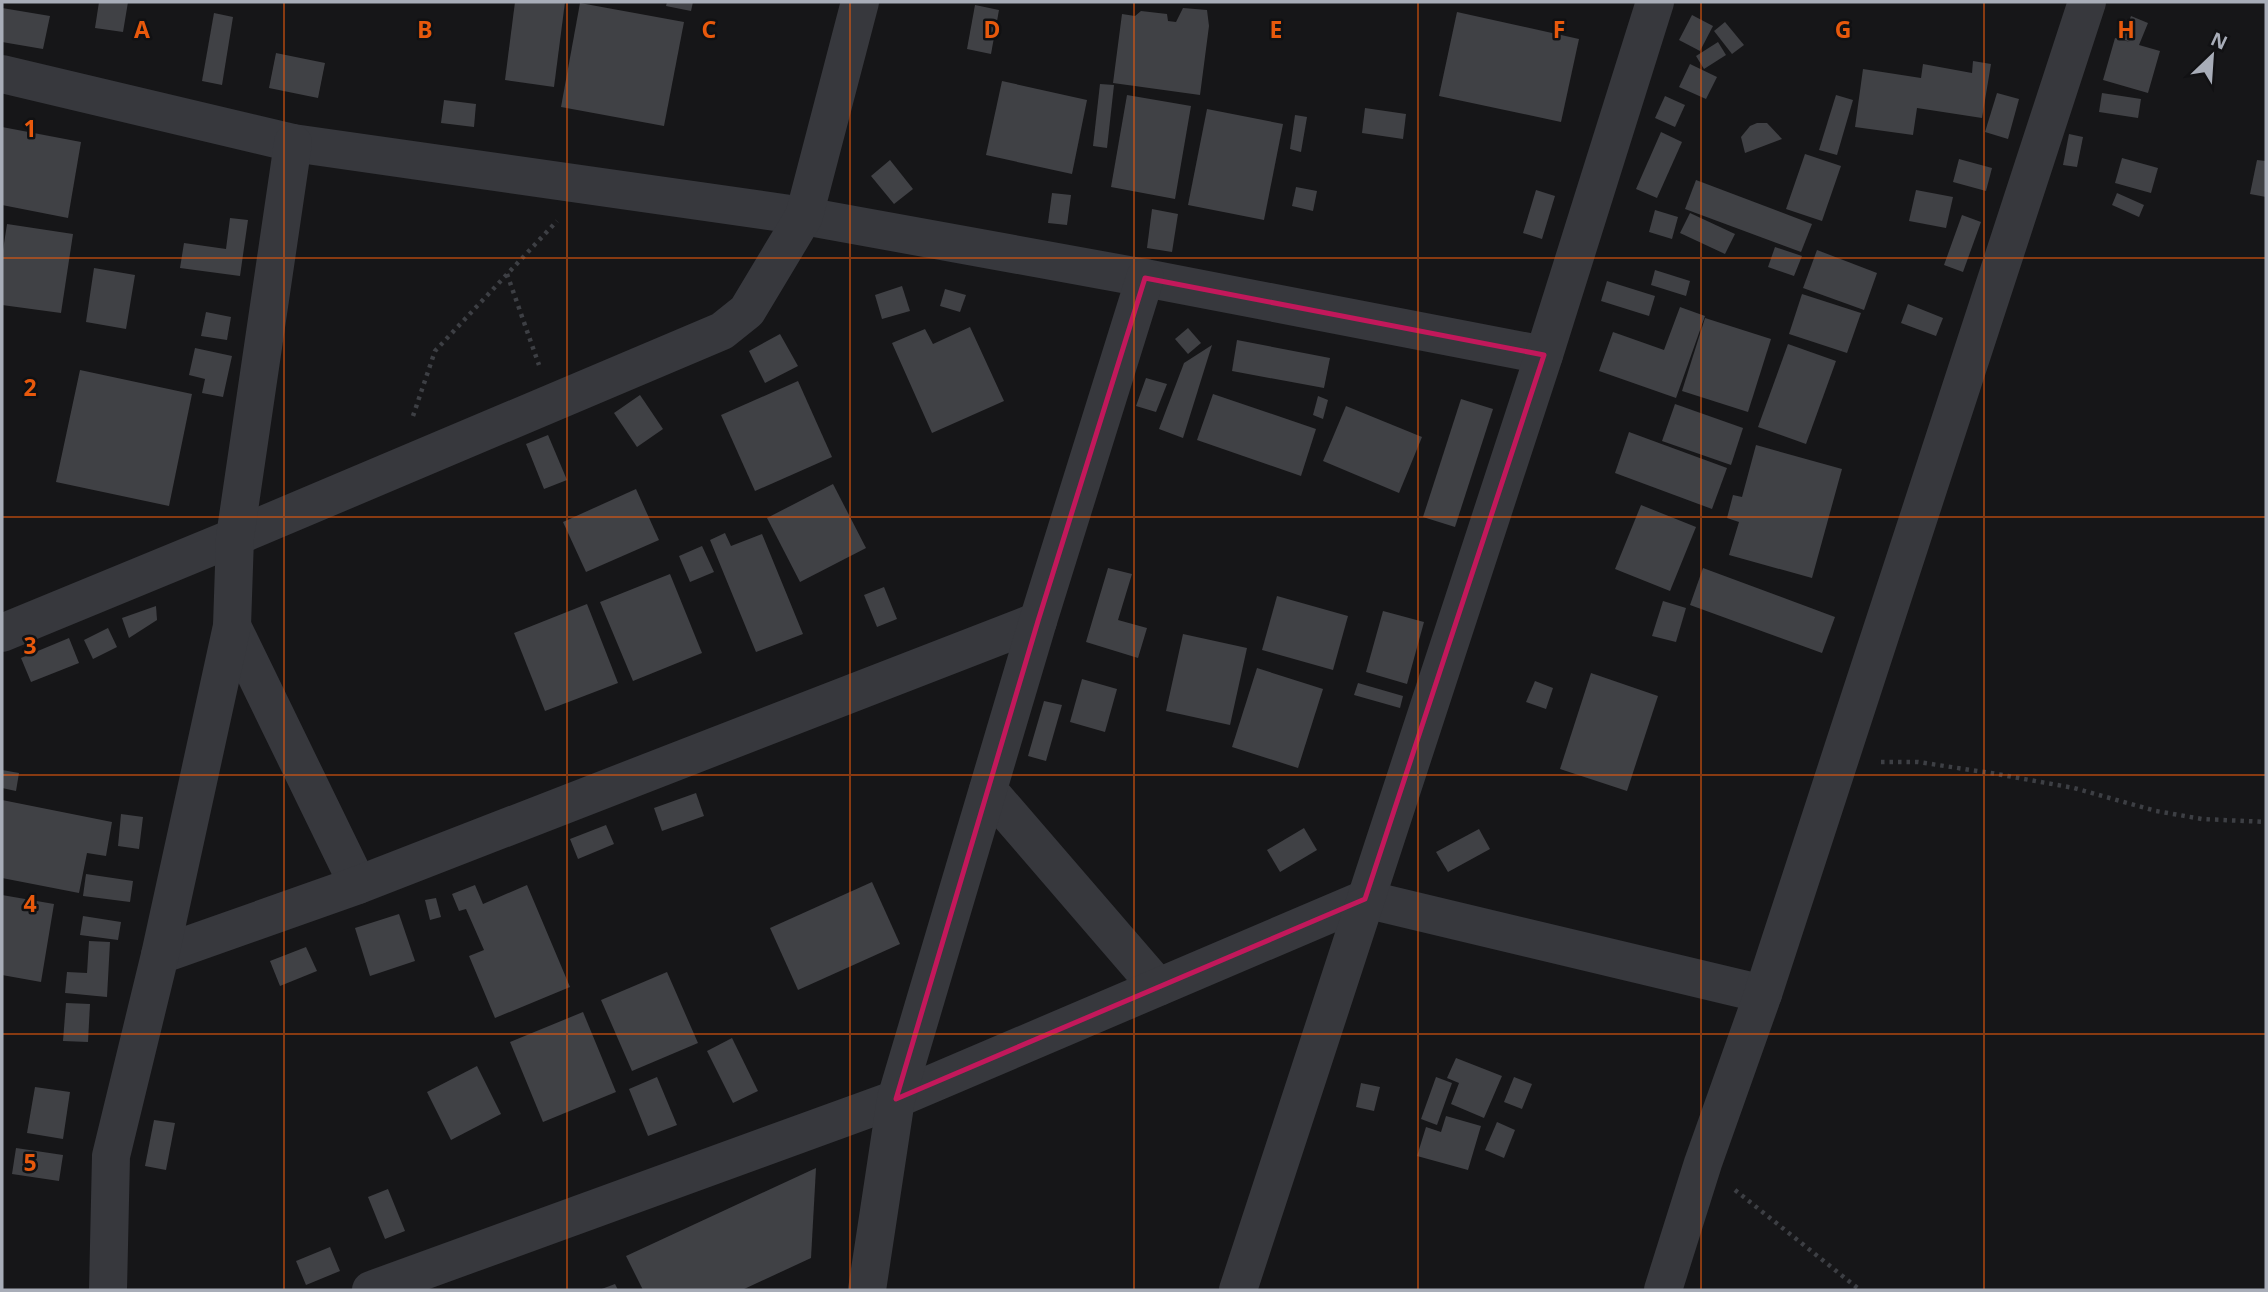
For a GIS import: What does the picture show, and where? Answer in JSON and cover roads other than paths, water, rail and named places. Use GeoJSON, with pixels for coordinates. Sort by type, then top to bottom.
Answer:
{"type":"FeatureCollection","features":[{"type":"Feature","properties":{"kind":"street"},"geometry":{"type":"LineString","coordinates":[[2,632],[235,537],[722,331],[747,311],[804,216],[860,2]]}},
{"type":"Feature","properties":{"kind":"street"},"geometry":{"type":"LineString","coordinates":[[1238,1290],[1544,355],[1655,2]]}},
{"type":"Feature","properties":{"kind":"street"},"geometry":{"type":"LineString","coordinates":[[1663,1290],[1703,1163],[1839,763],[2087,2]]}},
{"type":"Feature","properties":{"kind":"street"},"geometry":{"type":"LineString","coordinates":[[2,74],[293,144],[804,216],[1544,355]]}},
{"type":"Feature","properties":{"kind":"street"},"geometry":{"type":"LineString","coordinates":[[108,1290],[111,1156],[160,955],[232,626],[235,537],[293,144]]}},
{"type":"Feature","properties":{"kind":"street"},"geometry":{"type":"LineString","coordinates":[[867,1290],[896,1099],[1038,621],[1145,278]]}},
{"type":"Feature","properties":{"kind":"street"},"geometry":{"type":"LineString","coordinates":[[160,955],[358,885],[1038,621]]}},
{"type":"Feature","properties":{"kind":"street"},"geometry":{"type":"LineString","coordinates":[[232,626],[358,885]]}},
{"type":"Feature","properties":{"kind":"street"},"geometry":{"type":"LineString","coordinates":[[988,790],[1158,987]]}},
{"type":"Feature","properties":{"kind":"street"},"geometry":{"type":"LineString","coordinates":[[371,1290],[896,1099],[1365,899],[1763,993]]}}]}
